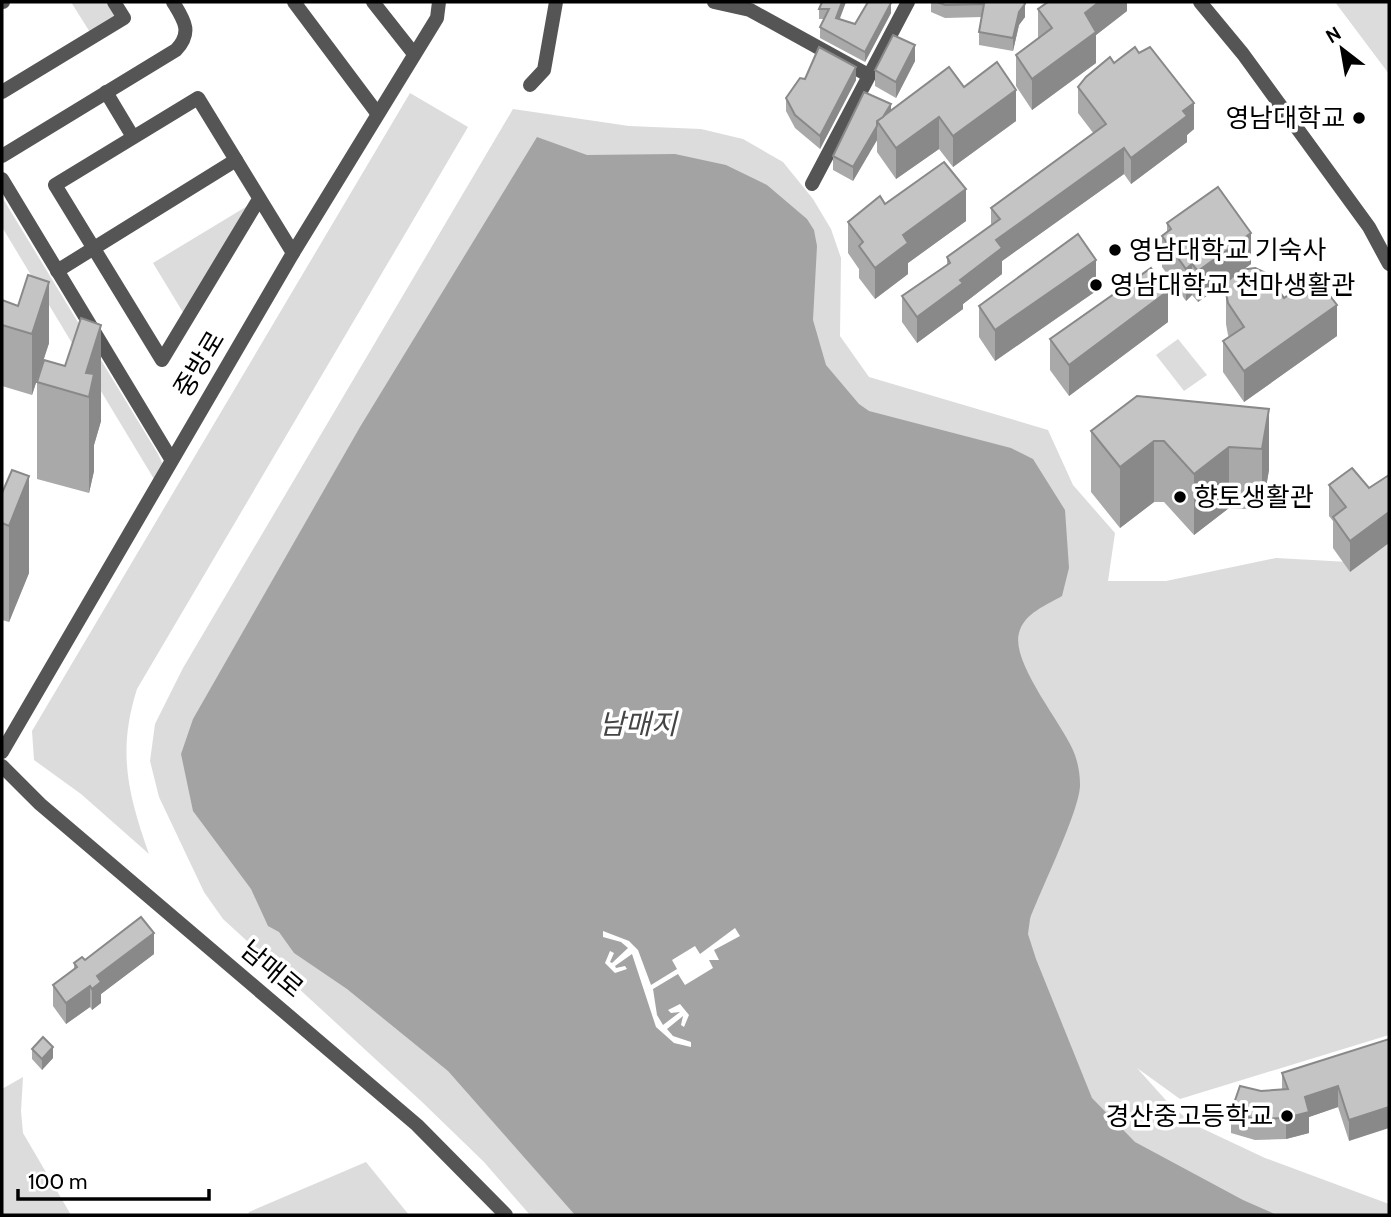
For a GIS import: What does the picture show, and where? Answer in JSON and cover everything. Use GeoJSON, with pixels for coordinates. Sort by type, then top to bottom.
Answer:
{"type":"FeatureCollection","features":[{"type":"Feature","properties":{"kind":"street"},"geometry":{"type":"LineString","coordinates":[[2,92],[124,19],[114,2]]}},
{"type":"Feature","properties":{"kind":"street"},"geometry":{"type":"LineString","coordinates":[[2,156],[182,44],[187,26],[173,2]]}},
{"type":"Feature","properties":{"kind":"street"},"geometry":{"type":"LineString","coordinates":[[293,2],[377,113]]}},
{"type":"Feature","properties":{"kind":"street"},"geometry":{"type":"LineString","coordinates":[[373,2],[414,54]]}},
{"type":"Feature","properties":{"kind":"street","name":"중방로"},"geometry":{"type":"LineString","coordinates":[[2,752],[293,253],[437,18],[439,2]]}},
{"type":"Feature","properties":{"kind":"street"},"geometry":{"type":"LineString","coordinates":[[530,85],[544,70],[556,2]]}},
{"type":"Feature","properties":{"kind":"street"},"geometry":{"type":"LineString","coordinates":[[714,2],[750,10],[868,75]]}},
{"type":"Feature","properties":{"kind":"street"},"geometry":{"type":"LineString","coordinates":[[811,184],[908,2]]}},
{"type":"Feature","properties":{"kind":"street"},"geometry":{"type":"LineString","coordinates":[[1200,2],[1243,54],[1369,227],[1389,264]]}},
{"type":"Feature","properties":{"kind":"street"},"geometry":{"type":"LineString","coordinates":[[106,92],[134,137]]}},
{"type":"Feature","properties":{"kind":"street"},"geometry":{"type":"LineString","coordinates":[[259,199],[162,360],[55,185],[198,98],[293,253]]}},
{"type":"Feature","properties":{"kind":"street"},"geometry":{"type":"LineString","coordinates":[[57,271],[236,160]]}},
{"type":"Feature","properties":{"kind":"street"},"geometry":{"type":"LineString","coordinates":[[2,179],[171,459]]}},
{"type":"Feature","properties":{"kind":"street","name":"남매로"},"geometry":{"type":"LineString","coordinates":[[2,766],[33,798],[417,1125],[506,1215]]}},
{"type":"Feature","properties":{"kind":"shaded area"},"geometry":{"type":"Polygon","coordinates":[[[71,2],[114,2],[124,18],[93,37],[71,2]]]}},
{"type":"Feature","properties":{"kind":"shaded area"},"geometry":{"type":"Polygon","coordinates":[[[1335,2],[1389,2],[1389,74],[1335,2]]]}},
{"type":"Feature","properties":{"kind":"shaded area"},"geometry":{"type":"Polygon","coordinates":[[[410,93],[468,127],[137,689],[127,733],[126,753],[135,812],[149,854],[81,794],[34,760],[32,731],[410,93]]]}},
{"type":"Feature","properties":{"kind":"shaded area","name":"남매지"},"geometry":{"type":"Polygon","coordinates":[[[513,109],[629,126],[701,129],[743,139],[783,162],[813,199],[831,229],[841,258],[840,336],[869,377],[1048,430],[1073,485],[1115,533],[1108,581],[1166,581],[1276,558],[1349,562],[1389,540],[1389,1035],[1180,1099],[1137,1068],[1172,1107],[1197,1126],[1265,1158],[1389,1204],[1389,1215],[530,1215],[484,1162],[421,1101],[223,919],[204,892],[159,797],[150,761],[155,724],[183,668],[513,109]]]}},
{"type":"Feature","properties":{"kind":"shaded area"},"geometry":{"type":"Polygon","coordinates":[[[2,197],[158,454],[165,469],[157,484],[2,227],[2,197]]]}},
{"type":"Feature","properties":{"kind":"shaded area"},"geometry":{"type":"Polygon","coordinates":[[[259,199],[187,319],[153,263],[259,199]]]}},
{"type":"Feature","properties":{"kind":"shaded area"},"geometry":{"type":"Polygon","coordinates":[[[1178,339],[1207,375],[1184,391],[1156,355],[1178,339]]]}},
{"type":"Feature","properties":{"kind":"shaded area"},"geometry":{"type":"Polygon","coordinates":[[[23,1077],[23,1133],[71,1215],[2,1215],[2,1089],[23,1077]]]}},
{"type":"Feature","properties":{"kind":"shaded area"},"geometry":{"type":"Polygon","coordinates":[[[366,1162],[409,1215],[248,1215],[249,1212],[366,1162]]]}},
{"type":"Feature","properties":{"kind":"water","name":"남매지"},"geometry":{"type":"Polygon","coordinates":[[[537,137],[587,155],[675,154],[726,165],[767,185],[807,219],[814,230],[817,246],[813,320],[826,365],[859,404],[869,411],[1011,448],[1033,459],[1065,510],[1069,568],[1062,596],[1037,610],[1026,620],[1019,633],[1018,645],[1029,675],[1074,752],[1080,784],[1079,796],[1067,830],[1030,919],[1028,934],[1036,959],[1092,1098],[1135,1142],[1243,1200],[1277,1215],[575,1215],[448,1071],[347,989],[294,953],[279,932],[268,926],[251,889],[193,811],[181,754],[193,719],[360,427],[537,137]]]}},
{"type":"Feature","properties":{"kind":"pier"},"geometry":{"type":"Polygon","coordinates":[[[735,928],[740,936],[714,950],[719,960],[709,960],[713,968],[685,985],[678,974],[653,989],[657,1015],[663,1025],[680,1012],[671,1013],[668,1010],[680,1004],[689,1015],[684,1027],[681,1025],[683,1016],[667,1029],[673,1036],[691,1042],[691,1047],[674,1043],[656,1027],[632,954],[615,966],[625,966],[627,969],[615,973],[605,963],[610,951],[614,953],[610,962],[612,963],[628,948],[621,942],[603,937],[603,931],[629,941],[638,950],[651,985],[677,969],[672,960],[695,946],[700,954],[735,928]]]}},
{"type":"Feature","properties":{"kind":"building"},"geometry":{"type":"Polygon","coordinates":[[[822,2],[842,2],[836,18],[855,24],[868,2],[891,3],[865,52],[820,27],[829,9],[819,9],[822,2]]]}},
{"type":"Feature","properties":{"kind":"building"},"geometry":{"type":"Polygon","coordinates":[[[937,2],[1025,4],[1019,12],[1013,38],[979,32],[984,4],[945,5],[937,2]]]}},
{"type":"Feature","properties":{"kind":"building"},"geometry":{"type":"Polygon","coordinates":[[[1048,2],[1099,2],[1085,13],[1096,32],[1032,79],[1016,55],[1052,28],[1038,9],[1048,2]]]}},
{"type":"Feature","properties":{"kind":"building"},"geometry":{"type":"Polygon","coordinates":[[[893,35],[915,45],[896,82],[875,70],[893,35]]]}},
{"type":"Feature","properties":{"kind":"building"},"geometry":{"type":"Polygon","coordinates":[[[819,47],[856,67],[820,136],[795,115],[786,98],[800,78],[805,79],[819,47]]]}},
{"type":"Feature","properties":{"kind":"building"},"geometry":{"type":"Polygon","coordinates":[[[1135,47],[1139,53],[1150,47],[1194,103],[1183,111],[1187,116],[1131,158],[1124,148],[996,240],[1002,248],[960,280],[963,283],[917,317],[902,296],[950,263],[947,257],[1000,219],[991,208],[1106,124],[1078,87],[1110,57],[1114,63],[1135,47]]]}},
{"type":"Feature","properties":{"kind":"building"},"geometry":{"type":"Polygon","coordinates":[[[997,62],[1016,90],[953,136],[939,117],[896,148],[877,121],[949,67],[964,87],[997,62]]]}},
{"type":"Feature","properties":{"kind":"building"},"geometry":{"type":"Polygon","coordinates":[[[864,92],[891,104],[877,121],[877,126],[853,167],[833,156],[864,92]]]}},
{"type":"Feature","properties":{"kind":"building"},"geometry":{"type":"Polygon","coordinates":[[[944,162],[966,189],[903,235],[908,243],[875,268],[859,246],[863,242],[848,222],[880,196],[885,204],[944,162]]]}},
{"type":"Feature","properties":{"kind":"building"},"geometry":{"type":"Polygon","coordinates":[[[1218,187],[1251,233],[1198,271],[1192,264],[1186,269],[1162,236],[1171,229],[1167,223],[1218,187]]]}},
{"type":"Feature","properties":{"kind":"building"},"geometry":{"type":"Polygon","coordinates":[[[1078,234],[1096,260],[995,330],[979,306],[1078,234]]]}},
{"type":"Feature","properties":{"kind":"building"},"geometry":{"type":"Polygon","coordinates":[[[1151,268],[1168,291],[1069,365],[1050,339],[1151,268]]]}},
{"type":"Feature","properties":{"kind":"building"},"geometry":{"type":"Polygon","coordinates":[[[1255,268],[1268,274],[1284,298],[1315,276],[1337,305],[1244,371],[1223,341],[1244,327],[1228,303],[1226,293],[1229,280],[1240,270],[1255,268]]]}},
{"type":"Feature","properties":{"kind":"building"},"geometry":{"type":"Polygon","coordinates":[[[28,275],[49,282],[32,334],[2,325],[2,300],[18,306],[28,275]]]}},
{"type":"Feature","properties":{"kind":"building"},"geometry":{"type":"Polygon","coordinates":[[[81,318],[101,325],[86,373],[94,374],[89,397],[37,382],[44,360],[65,366],[81,318]]]}},
{"type":"Feature","properties":{"kind":"building"},"geometry":{"type":"Polygon","coordinates":[[[1137,396],[1269,409],[1262,449],[1229,447],[1194,474],[1164,441],[1154,441],[1120,467],[1091,431],[1137,396]]]}},
{"type":"Feature","properties":{"kind":"building"},"geometry":{"type":"Polygon","coordinates":[[[1352,468],[1369,488],[1389,475],[1389,512],[1350,541],[1333,517],[1346,507],[1329,485],[1352,468]]]}},
{"type":"Feature","properties":{"kind":"building"},"geometry":{"type":"Polygon","coordinates":[[[12,470],[29,476],[9,526],[2,523],[2,493],[12,470]]]}},
{"type":"Feature","properties":{"kind":"building"},"geometry":{"type":"Polygon","coordinates":[[[141,917],[154,933],[97,976],[101,982],[92,989],[90,986],[66,1003],[53,985],[77,967],[74,963],[82,957],[85,960],[141,917]]]}},
{"type":"Feature","properties":{"kind":"building"},"geometry":{"type":"Polygon","coordinates":[[[43,1037],[53,1047],[42,1059],[32,1049],[43,1037]]]}},
{"type":"Feature","properties":{"kind":"building"},"geometry":{"type":"Polygon","coordinates":[[[1389,1039],[1389,1107],[1349,1120],[1338,1086],[1305,1097],[1309,1112],[1286,1118],[1255,1119],[1231,1112],[1240,1086],[1261,1091],[1288,1089],[1282,1073],[1389,1039]]]}},
{"type":"Feature","properties":{"kind":"place","name":"영남대학교"},"geometry":{"type":"Point","coordinates":[1359,118]}},
{"type":"Feature","properties":{"kind":"place","name":"영남대학교 기숙사"},"geometry":{"type":"Point","coordinates":[1115,250]}},
{"type":"Feature","properties":{"kind":"place","name":"영남대학교 천마생활관"},"geometry":{"type":"Point","coordinates":[1096,285]}},
{"type":"Feature","properties":{"kind":"place","name":"향토생활관"},"geometry":{"type":"Point","coordinates":[1180,497]}},
{"type":"Feature","properties":{"kind":"place","name":"경산중고등학교"},"geometry":{"type":"Point","coordinates":[1287,1116]}}]}
